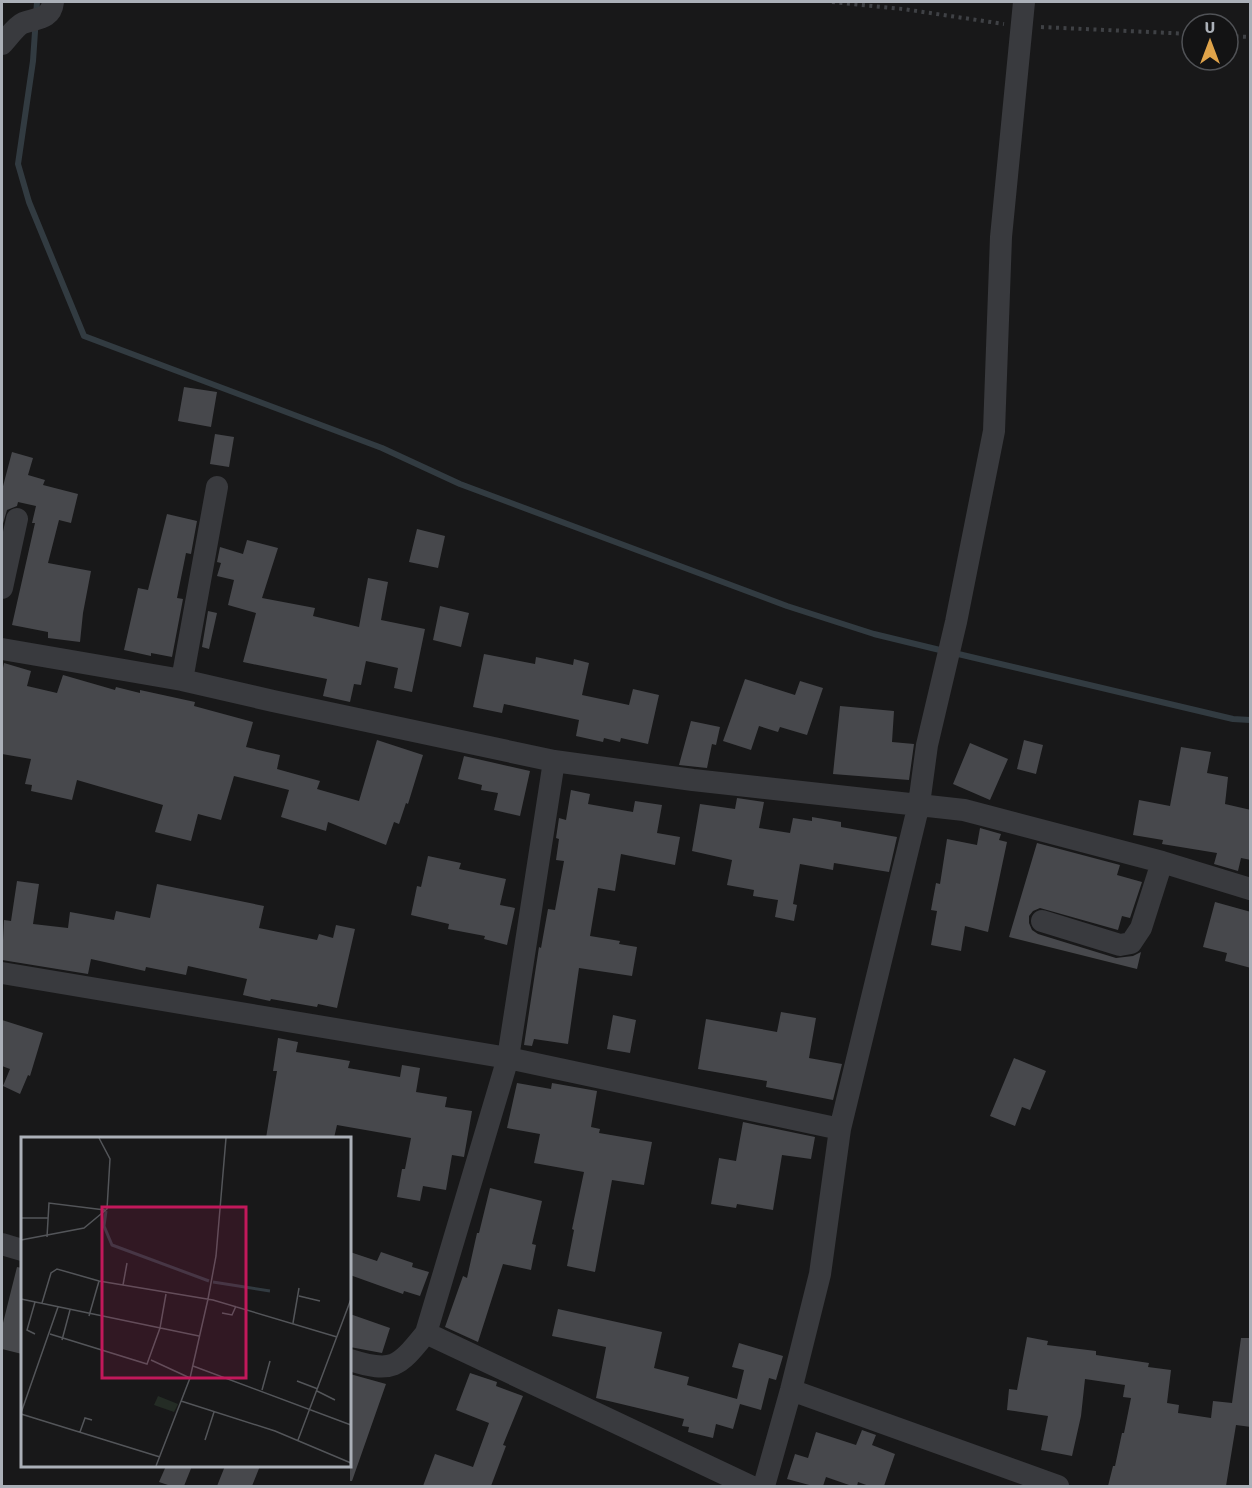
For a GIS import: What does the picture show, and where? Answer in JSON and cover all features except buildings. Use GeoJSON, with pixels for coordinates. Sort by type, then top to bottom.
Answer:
{"type":"FeatureCollection","features":[{"type":"Feature","properties":{"kind":"street"},"geometry":{"type":"LineString","coordinates":[[764,1486],[820,1274],[840,1130],[919,804],[927,745],[956,622],[994,431],[1001,237],[1024,2]]}},
{"type":"Feature","properties":{"kind":"street"},"geometry":{"type":"LineString","coordinates":[[2,18],[38,16]]}},
{"type":"Feature","properties":{"kind":"street"},"geometry":{"type":"LineString","coordinates":[[2,44],[38,16]]}},
{"type":"Feature","properties":{"kind":"street"},"geometry":{"type":"LineString","coordinates":[[182,680],[217,487]]}},
{"type":"Feature","properties":{"kind":"street"},"geometry":{"type":"LineString","coordinates":[[2,588],[17,519]]}},
{"type":"Feature","properties":{"kind":"street"},"geometry":{"type":"LineString","coordinates":[[2,649],[182,680],[554,761],[693,780],[964,810],[1162,862],[1251,889]]}},
{"type":"Feature","properties":{"kind":"street"},"geometry":{"type":"LineString","coordinates":[[351,1360],[382,1368],[392,1366],[405,1360],[426,1332],[508,1058],[554,761]]}},
{"type":"Feature","properties":{"kind":"street"},"geometry":{"type":"LineString","coordinates":[[1042,921],[1120,945],[1131,943],[1141,928],[1162,862]]}},
{"type":"Feature","properties":{"kind":"street"},"geometry":{"type":"LineString","coordinates":[[2,973],[508,1058],[840,1130]]}},
{"type":"Feature","properties":{"kind":"street"},"geometry":{"type":"LineString","coordinates":[[2,1244],[21,1250]]}},
{"type":"Feature","properties":{"kind":"street"},"geometry":{"type":"LineString","coordinates":[[426,1332],[750,1486]]}},
{"type":"Feature","properties":{"kind":"street"},"geometry":{"type":"LineString","coordinates":[[791,1390],[1058,1486]]}},
{"type":"Feature","properties":{"kind":"waterway"},"geometry":{"type":"LineString","coordinates":[[37,2],[33,61],[18,164],[29,202],[84,336],[382,448],[460,484],[787,606],[874,634],[944,651]]}},
{"type":"Feature","properties":{"kind":"waterway"},"geometry":{"type":"LineString","coordinates":[[954,653],[1233,719],[1250,720]]}}]}
